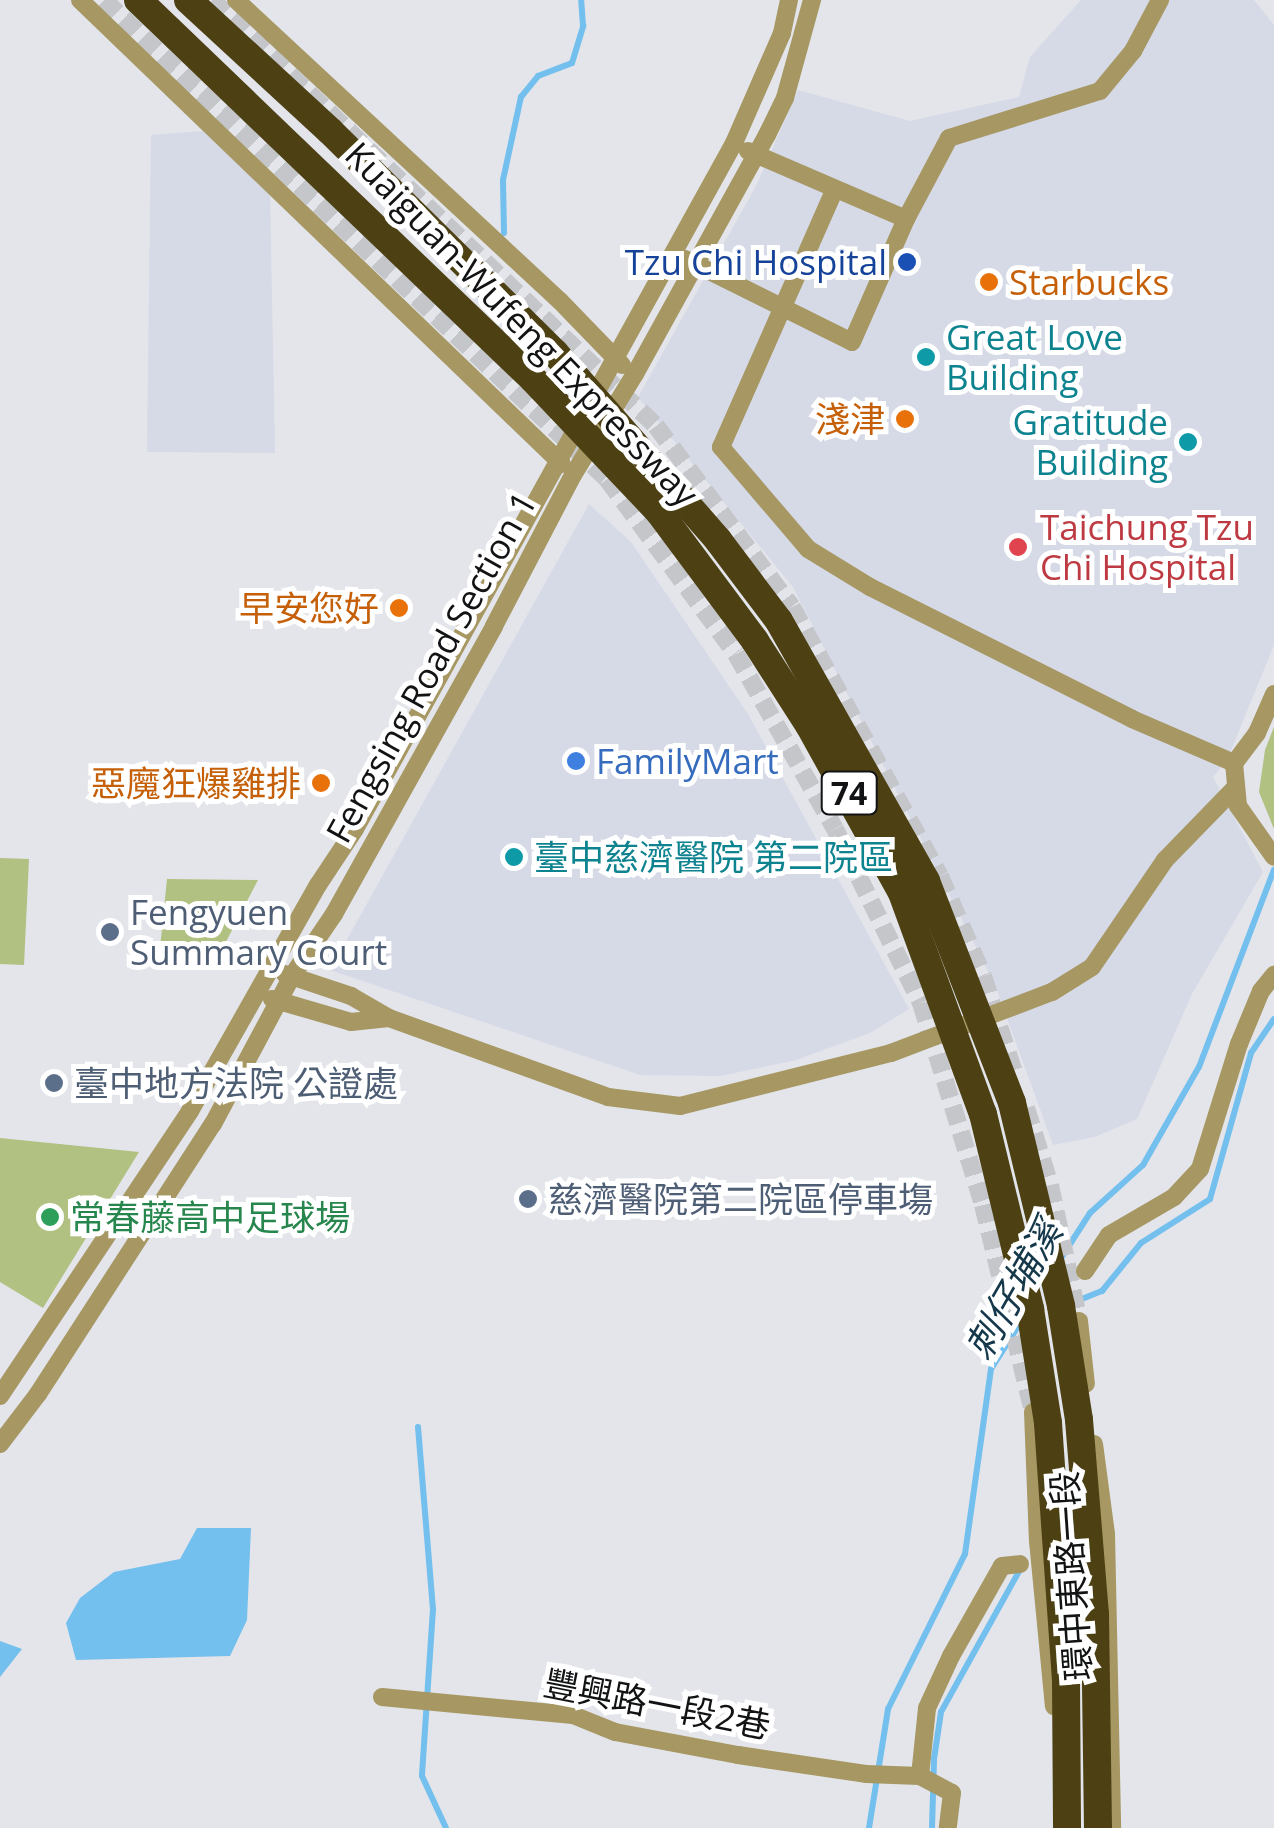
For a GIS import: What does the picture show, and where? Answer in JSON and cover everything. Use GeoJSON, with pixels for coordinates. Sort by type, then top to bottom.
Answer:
{"type":"FeatureCollection","features":[{"type":"Feature","properties":{"kind":"highway","name":"Kuaiguan-Wufeng Expressway"},"geometry":{"type":"LineString","coordinates":[[138,0],[533,379],[639,489],[755,641],[809,724],[894,876],[942,992],[983,1114],[1030,1309],[1048,1423],[1066,1680],[1066,1828]]}},
{"type":"Feature","properties":{"kind":"highway","name":"Kuaiguan-Wufeng Expressway"},"geometry":{"type":"LineString","coordinates":[[188,0],[330,130],[555,353],[718,540],[780,620],[926,881],[1012,1102],[1060,1306],[1079,1420],[1095,1614],[1098,1828]]}},
{"type":"Feature","properties":{"kind":"street"},"geometry":{"type":"LineString","coordinates":[[80,0],[572,475]]}},
{"type":"Feature","properties":{"kind":"street"},"geometry":{"type":"LineString","coordinates":[[236,0],[560,301],[614,359],[635,374]]}},
{"type":"Feature","properties":{"kind":"street","name":"Fengsing Road Section 1"},"geometry":{"type":"LineString","coordinates":[[0,1396],[190,1111],[270,968],[355,829],[734,143],[775,51],[790,0]]}},
{"type":"Feature","properties":{"kind":"street","name":"Fengsing Road Section 1"},"geometry":{"type":"LineString","coordinates":[[0,1444],[38,1394],[213,1124],[292,976],[334,914],[494,626],[572,475],[635,374],[785,98],[812,0]]}},
{"type":"Feature","properties":{"kind":"street"},"geometry":{"type":"LineString","coordinates":[[673,253],[852,342],[906,219],[950,138],[1100,91],[1133,51],[1160,0]]}},
{"type":"Feature","properties":{"kind":"street"},"geometry":{"type":"LineString","coordinates":[[734,143],[906,219]]}},
{"type":"Feature","properties":{"kind":"street"},"geometry":{"type":"LineString","coordinates":[[834,190],[721,447],[808,549],[870,587],[1132,720],[1234,763]]}},
{"type":"Feature","properties":{"kind":"street"},"geometry":{"type":"LineString","coordinates":[[1274,694],[1256,733],[1234,763],[1238,806],[1274,857]]}},
{"type":"Feature","properties":{"kind":"street"},"geometry":{"type":"LineString","coordinates":[[270,968],[352,996],[388,1018],[608,1097],[680,1106],[890,1053],[1052,992],[1092,967],[1165,860],[1236,787]]}},
{"type":"Feature","properties":{"kind":"street"},"geometry":{"type":"LineString","coordinates":[[1085,1271],[1109,1235],[1174,1197],[1200,1169],[1240,1044],[1262,991],[1274,975]]}},
{"type":"Feature","properties":{"kind":"street"},"geometry":{"type":"LineString","coordinates":[[257,995],[351,1022],[388,1018]]}},
{"type":"Feature","properties":{"kind":"street","name":"環中東路一段"},"geometry":{"type":"LineString","coordinates":[[1080,1321],[1106,1534],[1112,1828]]}},
{"type":"Feature","properties":{"kind":"street","name":"環中東路一段"},"geometry":{"type":"LineString","coordinates":[[1033,1412],[1038,1541],[1054,1695],[1053,1828]]}},
{"type":"Feature","properties":{"kind":"street"},"geometry":{"type":"LineString","coordinates":[[948,1828],[952,1793],[920,1776],[927,1708],[951,1656],[1002,1566],[1020,1564]]}},
{"type":"Feature","properties":{"kind":"street","name":"豐興路一段2巷"},"geometry":{"type":"LineString","coordinates":[[382,1697],[573,1715],[615,1732],[866,1774],[920,1776]]}},
{"type":"Feature","properties":{"kind":"shaded area","name":"Taichung Tzu Chi Hospital"},"geometry":{"type":"Polygon","coordinates":[[[1081,0],[1254,0],[1274,25],[1274,645],[1227,760],[1213,777],[1263,872],[1192,994],[1137,1119],[1094,1137],[1053,1145],[995,985],[793,587],[638,397],[756,186],[798,90],[910,121],[1019,97],[1030,57],[1081,0]]]}},
{"type":"Feature","properties":{"kind":"shaded area"},"geometry":{"type":"Polygon","coordinates":[[[204,131],[270,193],[275,453],[147,452],[151,135],[204,131]]]}},
{"type":"Feature","properties":{"kind":"shaded area"},"geometry":{"type":"Polygon","coordinates":[[[589,504],[631,542],[748,714],[909,1009],[870,1033],[796,1060],[721,1076],[640,1075],[330,970],[589,504]]]}},
{"type":"Feature","properties":{"kind":"green space"},"geometry":{"type":"Polygon","coordinates":[[[1274,727],[1274,829],[1259,792],[1265,750],[1274,727]]]}},
{"type":"Feature","properties":{"kind":"green space"},"geometry":{"type":"Polygon","coordinates":[[[0,858],[29,859],[24,965],[0,964],[0,858]]]}},
{"type":"Feature","properties":{"kind":"green space"},"geometry":{"type":"Polygon","coordinates":[[[167,879],[258,880],[213,967],[159,958],[167,879]]]}},
{"type":"Feature","properties":{"kind":"green space","name":"常春藤高中足球場"},"geometry":{"type":"Polygon","coordinates":[[[0,1138],[139,1152],[43,1308],[0,1282],[0,1138]]]}},
{"type":"Feature","properties":{"kind":"water"},"geometry":{"type":"Polygon","coordinates":[[[197,1528],[251,1528],[247,1620],[230,1656],[76,1660],[66,1623],[80,1598],[114,1572],[180,1559],[197,1528]]]}},
{"type":"Feature","properties":{"kind":"water"},"geometry":{"type":"Polygon","coordinates":[[[0,1641],[22,1649],[0,1677],[0,1641]]]}},
{"type":"Feature","properties":{"kind":"waterway"},"geometry":{"type":"LineString","coordinates":[[504,233],[503,180],[521,97],[538,76],[572,63],[583,26],[581,0]]}},
{"type":"Feature","properties":{"kind":"waterway","name":"刺仔埔溪"},"geometry":{"type":"LineString","coordinates":[[1061,1258],[1090,1213],[1143,1165],[1199,1067],[1274,870]]}},
{"type":"Feature","properties":{"kind":"waterway"},"geometry":{"type":"LineString","coordinates":[[1067,1305],[1102,1291],[1141,1243],[1210,1199],[1251,1053],[1274,1019]]}},
{"type":"Feature","properties":{"kind":"waterway","name":"刺仔埔溪"},"geometry":{"type":"LineString","coordinates":[[869,1828],[888,1709],[965,1554],[991,1369],[1022,1320]]}},
{"type":"Feature","properties":{"kind":"waterway"},"geometry":{"type":"LineString","coordinates":[[418,1427],[433,1609],[422,1776],[446,1828]]}},
{"type":"Feature","properties":{"kind":"waterway"},"geometry":{"type":"LineString","coordinates":[[932,1828],[934,1759],[941,1712],[1022,1566]]}},
{"type":"Feature","properties":{"kind":"tunnel"},"geometry":{"type":"LineString","coordinates":[[104,0],[607,479],[736,654],[835,829],[921,1003],[983,1205],[1033,1412]]}},
{"type":"Feature","properties":{"kind":"tunnel"},"geometry":{"type":"LineString","coordinates":[[212,0],[656,426],[792,607],[940,876],[983,976],[1016,1079]]}},
{"type":"Feature","properties":{"kind":"tunnel"},"geometry":{"type":"LineString","coordinates":[[1026,1108],[1050,1185],[1079,1321]]}},
{"type":"Feature","properties":{"kind":"place","name":"Tzu Chi Hospital"},"geometry":{"type":"Point","coordinates":[907,262]}},
{"type":"Feature","properties":{"kind":"place","name":"Starbucks"},"geometry":{"type":"Point","coordinates":[989,282]}},
{"type":"Feature","properties":{"kind":"place","name":"Great Love Building"},"geometry":{"type":"Point","coordinates":[926,357]}},
{"type":"Feature","properties":{"kind":"place","name":"淺津"},"geometry":{"type":"Point","coordinates":[905,419]}},
{"type":"Feature","properties":{"kind":"place","name":"Gratitude Building"},"geometry":{"type":"Point","coordinates":[1188,442]}},
{"type":"Feature","properties":{"kind":"place","name":"Taichung Tzu Chi Hospital"},"geometry":{"type":"Point","coordinates":[1018,547]}},
{"type":"Feature","properties":{"kind":"place","name":"早安您好"},"geometry":{"type":"Point","coordinates":[399,608]}},
{"type":"Feature","properties":{"kind":"place","name":"FamilyMart"},"geometry":{"type":"Point","coordinates":[576,761]}},
{"type":"Feature","properties":{"kind":"place","name":"惡魔狂爆雞排"},"geometry":{"type":"Point","coordinates":[321,783]}},
{"type":"Feature","properties":{"kind":"place","name":"臺中慈濟醫院 第二院區"},"geometry":{"type":"Point","coordinates":[514,857]}},
{"type":"Feature","properties":{"kind":"place","name":"Fengyuen Summary Court"},"geometry":{"type":"Point","coordinates":[110,932]}},
{"type":"Feature","properties":{"kind":"place","name":"臺中地方法院 公證處"},"geometry":{"type":"Point","coordinates":[54,1083]}},
{"type":"Feature","properties":{"kind":"place","name":"慈濟醫院第二院區停車塲"},"geometry":{"type":"Point","coordinates":[528,1199]}},
{"type":"Feature","properties":{"kind":"place","name":"常春藤高中足球場"},"geometry":{"type":"Point","coordinates":[50,1217]}}]}
